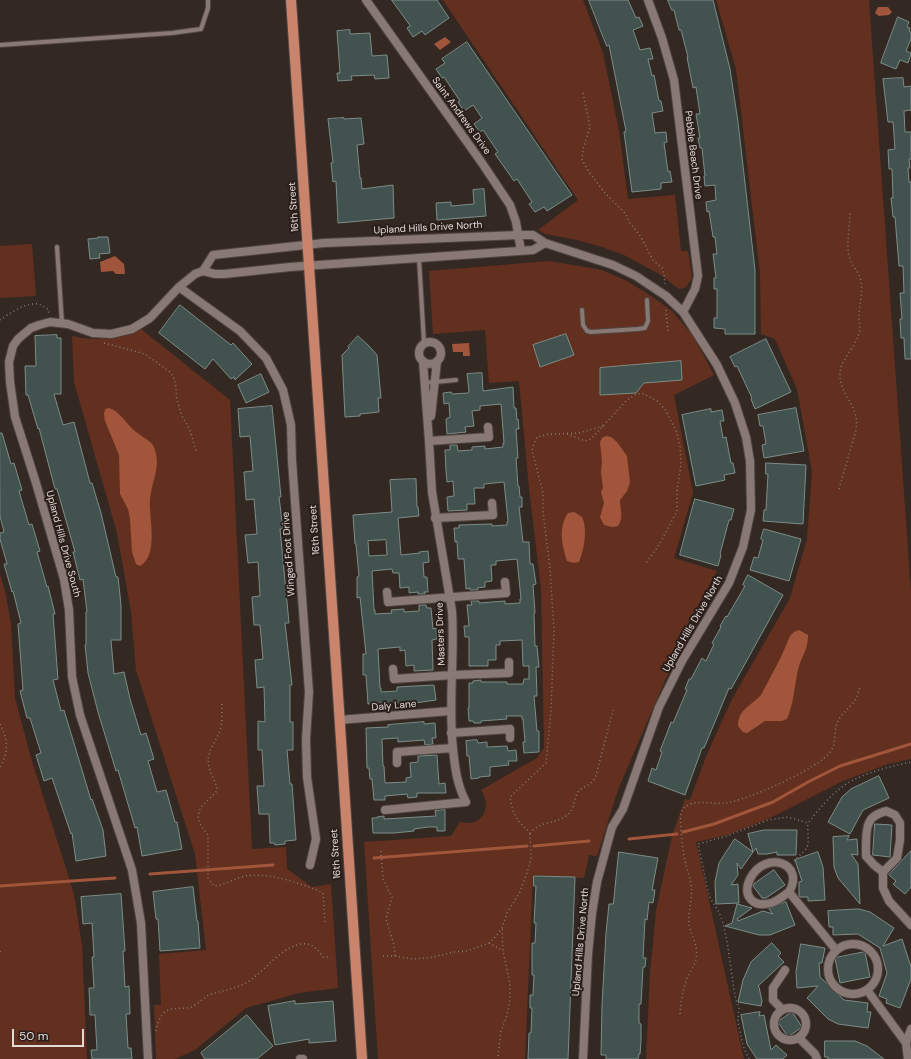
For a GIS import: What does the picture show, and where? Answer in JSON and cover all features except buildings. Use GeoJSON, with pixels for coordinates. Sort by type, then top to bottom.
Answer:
{"type":"FeatureCollection","features":[{"type":"Feature","properties":{"kind":"main road","name":"16th Street"},"geometry":{"type":"LineString","coordinates":[[291,0],[311,266],[362,1059]]}},
{"type":"Feature","properties":{"kind":"street","name":"Saint Andrews Drive"},"geometry":{"type":"LineString","coordinates":[[366,0],[482,163],[510,205],[514,214],[521,251]]}},
{"type":"Feature","properties":{"kind":"street","name":"Pebble Beach Drive"},"geometry":{"type":"LineString","coordinates":[[648,0],[662,38],[674,80],[698,276],[695,289],[683,312]]}},
{"type":"Feature","properties":{"kind":"street","name":"Upland Hills Drive North"},"geometry":{"type":"LineString","coordinates":[[309,244],[518,234],[533,235],[545,243],[613,265],[636,276],[666,296],[683,312],[717,366],[735,403],[746,437],[750,461],[751,510],[743,547],[729,583],[682,661],[666,694],[623,809],[612,827],[597,882],[592,913],[588,954],[583,1059]]}},
{"type":"Feature","properties":{"kind":"street"},"geometry":{"type":"LineString","coordinates":[[203,271],[215,274],[224,274],[311,266],[521,251],[533,250],[545,243]]}},
{"type":"Feature","properties":{"kind":"street","name":"Upland Hills Drive South"},"geometry":{"type":"LineString","coordinates":[[148,1059],[141,923],[132,870],[80,715],[72,677],[69,610],[64,580],[15,417],[9,362],[13,346],[18,339],[31,328],[50,322],[68,324],[93,333],[111,334],[132,329],[150,318],[179,287],[195,274],[203,271],[213,255],[309,244]]}},
{"type":"Feature","properties":{"kind":"street","name":"Winged Foot Drive"},"geometry":{"type":"LineString","coordinates":[[179,287],[240,331],[266,358],[283,390],[291,425],[309,692],[306,739],[307,777],[316,839],[310,865]]}},
{"type":"Feature","properties":{"kind":"street","name":"Masters Drive"},"geometry":{"type":"LineString","coordinates":[[385,810],[466,802],[457,782],[451,733],[450,711],[453,627],[450,597],[435,518],[432,492],[423,361],[419,355],[420,348],[424,343],[431,342],[438,345],[440,348],[440,355],[437,361],[434,382],[429,441]]}},
{"type":"Feature","properties":{"kind":"street"},"geometry":{"type":"LineString","coordinates":[[423,361],[430,364],[437,361]]}},
{"type":"Feature","properties":{"kind":"street"},"geometry":{"type":"LineString","coordinates":[[429,441],[489,437],[488,427]]}},
{"type":"Feature","properties":{"kind":"street"},"geometry":{"type":"LineString","coordinates":[[435,518],[444,519],[493,515],[492,504]]}},
{"type":"Feature","properties":{"kind":"street"},"geometry":{"type":"LineString","coordinates":[[387,592],[388,602],[506,593],[505,582]]}},
{"type":"Feature","properties":{"kind":"street"},"geometry":{"type":"LineString","coordinates":[[393,669],[394,679],[509,673],[509,662]]}},
{"type":"Feature","properties":{"kind":"street","name":"Daly Lane"},"geometry":{"type":"LineString","coordinates":[[339,720],[450,711]]}},
{"type":"Feature","properties":{"kind":"street"},"geometry":{"type":"LineString","coordinates":[[451,733],[510,729],[510,738]]}},
{"type":"Feature","properties":{"kind":"street"},"geometry":{"type":"LineString","coordinates":[[397,763],[396,752],[453,748]]}},
{"type":"Feature","properties":{"kind":"street"},"geometry":{"type":"LineString","coordinates":[[883,872],[866,856],[866,836],[869,821],[876,814],[886,811],[895,815],[900,823],[900,840],[897,858],[883,872],[883,888],[889,901],[911,925]]}},
{"type":"Feature","properties":{"kind":"street"},"geometry":{"type":"LineString","coordinates":[[776,862],[783,863],[790,869],[793,878],[792,886],[789,892],[770,904],[763,904],[755,903],[749,899],[747,891],[752,875],[759,867],[776,862]]}},
{"type":"Feature","properties":{"kind":"street"},"geometry":{"type":"LineString","coordinates":[[789,892],[836,950]]}},
{"type":"Feature","properties":{"kind":"street"},"geometry":{"type":"LineString","coordinates":[[851,943],[860,944],[873,953],[877,960],[878,969],[875,980],[867,990],[860,993],[851,994],[843,992],[831,981],[828,973],[828,964],[831,956],[836,950],[843,945],[851,943]]}},
{"type":"Feature","properties":{"kind":"street"},"geometry":{"type":"LineString","coordinates":[[782,1009],[773,1000],[773,988],[785,970]]}},
{"type":"Feature","properties":{"kind":"street"},"geometry":{"type":"LineString","coordinates":[[867,990],[906,1044]]}},
{"type":"Feature","properties":{"kind":"street"},"geometry":{"type":"LineString","coordinates":[[793,1007],[803,1013],[807,1023],[806,1029],[799,1038],[789,1040],[784,1039],[776,1032],[774,1022],[778,1013],[782,1009],[793,1007]]}},
{"type":"Feature","properties":{"kind":"street"},"geometry":{"type":"LineString","coordinates":[[908,1059],[906,1044],[911,1029]]}},
{"type":"Feature","properties":{"kind":"street"},"geometry":{"type":"LineString","coordinates":[[799,1038],[815,1054],[817,1059]]}},
{"type":"Feature","properties":{"kind":"lane"},"geometry":{"type":"LineString","coordinates":[[0,45],[172,33],[201,29],[208,8],[208,0]]}},
{"type":"Feature","properties":{"kind":"lane"},"geometry":{"type":"LineString","coordinates":[[57,247],[62,323]]}},
{"type":"Feature","properties":{"kind":"lane"},"geometry":{"type":"LineString","coordinates":[[419,258],[424,343]]}},
{"type":"Feature","properties":{"kind":"lane"},"geometry":{"type":"LineString","coordinates":[[582,310],[583,325],[586,331],[591,332],[645,328],[648,321],[647,300]]}},
{"type":"Feature","properties":{"kind":"lane"},"geometry":{"type":"LineString","coordinates":[[424,383],[456,380]]}},
{"type":"Feature","properties":{"kind":"path"},"geometry":{"type":"LineString","coordinates":[[583,93],[590,127],[583,149],[582,160],[605,193],[625,213],[630,223],[641,237],[652,260],[662,268],[664,274],[668,332]]}},
{"type":"Feature","properties":{"kind":"path"},"geometry":{"type":"LineString","coordinates":[[838,488],[858,420],[842,389],[840,376],[847,354],[858,338],[860,329],[859,317],[862,286],[860,277],[849,256],[850,213]]}},
{"type":"Feature","properties":{"kind":"path"},"geometry":{"type":"LineString","coordinates":[[0,320],[10,313],[30,304],[40,304],[48,309],[50,322]]}},
{"type":"Feature","properties":{"kind":"path"},"geometry":{"type":"LineString","coordinates":[[99,342],[145,354],[170,372],[174,380],[177,400],[182,416],[190,430],[196,452]]}},
{"type":"Feature","properties":{"kind":"path"},"geometry":{"type":"LineString","coordinates":[[566,434],[585,441],[591,439],[627,400],[636,394],[644,394],[657,401],[665,409],[677,433],[680,447],[681,465],[677,490],[678,511],[659,545],[646,563]]}},
{"type":"Feature","properties":{"kind":"path"},"geometry":{"type":"LineString","coordinates":[[383,956],[395,956],[412,959],[429,958],[454,952],[467,951],[489,943],[502,928],[507,913],[520,892],[531,858],[530,833],[517,819],[512,810],[510,797],[546,763],[552,710],[554,631],[550,569],[543,512],[543,493],[532,450],[537,437],[549,434],[579,433],[603,426]]}},
{"type":"Feature","properties":{"kind":"path"},"geometry":{"type":"LineString","coordinates":[[680,1014],[683,989],[693,968],[697,951],[689,924],[692,885],[685,860],[680,826],[680,815],[682,810],[688,806],[700,802],[724,803],[751,795],[800,772],[825,758],[831,751],[834,743],[836,725],[840,717],[854,703],[860,687]]}},
{"type":"Feature","properties":{"kind":"path"},"geometry":{"type":"LineString","coordinates":[[222,704],[222,721],[220,731],[210,751],[208,759],[216,792],[200,808],[198,818],[200,826],[208,835],[208,878],[214,886],[221,886],[238,878],[248,876],[266,876],[308,885],[323,893],[325,923]]}},
{"type":"Feature","properties":{"kind":"path"},"geometry":{"type":"LineString","coordinates":[[530,833],[534,828],[542,824],[567,816],[572,810],[578,791],[592,782],[596,775],[613,710]]}},
{"type":"Feature","properties":{"kind":"path"},"geometry":{"type":"LineString","coordinates":[[0,724],[5,733],[7,748],[4,760],[0,767]]}},
{"type":"Feature","properties":{"kind":"path"},"geometry":{"type":"LineString","coordinates":[[790,869],[798,856],[807,849],[808,823],[837,791],[848,782],[884,768],[911,762]]}},
{"type":"Feature","properties":{"kind":"path"},"geometry":{"type":"LineString","coordinates":[[749,1059],[743,1046],[738,1022],[739,1007],[734,990],[726,935],[719,912],[709,896],[698,844],[728,836],[768,820],[788,817],[808,823]]}},
{"type":"Feature","properties":{"kind":"path"},"geometry":{"type":"LineString","coordinates":[[382,851],[383,879],[392,897],[392,904],[388,910],[386,919],[394,944],[395,956]]}},
{"type":"Feature","properties":{"kind":"path"},"geometry":{"type":"LineString","coordinates":[[498,1056],[501,1031],[507,1015],[510,1000],[510,984],[503,951],[502,928]]}},
{"type":"Feature","properties":{"kind":"path"},"geometry":{"type":"LineString","coordinates":[[489,943],[503,951]]}},
{"type":"Feature","properties":{"kind":"path"},"geometry":{"type":"LineString","coordinates":[[156,1032],[158,1023],[164,1012],[173,1008],[191,1007],[209,995],[244,984],[290,948],[302,944],[310,945],[318,950],[323,957],[331,957]]}},
{"type":"Feature","properties":{"kind":"shaded area"},"geometry":{"type":"Polygon","coordinates":[[[443,0],[583,0],[603,53],[619,131],[628,199],[675,195],[681,251],[688,251],[692,278],[686,287],[681,289],[676,287],[661,275],[624,255],[577,240],[545,234],[538,230],[578,200],[443,0]]]}},
{"type":"Feature","properties":{"kind":"shaded area"},"geometry":{"type":"Polygon","coordinates":[[[716,0],[869,0],[911,592],[911,759],[888,764],[843,781],[768,819],[727,835],[696,842],[744,1059],[646,1059],[650,973],[656,911],[672,836],[685,799],[690,800],[707,754],[732,699],[790,598],[807,539],[812,471],[797,389],[775,339],[761,334],[760,274],[736,69],[716,0]]]}},
{"type":"Feature","properties":{"kind":"shaded area"},"geometry":{"type":"Polygon","coordinates":[[[878,7],[888,7],[892,12],[889,15],[879,16],[875,13],[878,7]]]}},
{"type":"Feature","properties":{"kind":"shaded area"},"geometry":{"type":"Polygon","coordinates":[[[445,37],[451,42],[440,50],[434,44],[445,37]]]}},
{"type":"Feature","properties":{"kind":"shaded area"},"geometry":{"type":"Polygon","coordinates":[[[32,244],[36,296],[0,298],[0,246],[32,244]]]}},
{"type":"Feature","properties":{"kind":"shaded area"},"geometry":{"type":"Polygon","coordinates":[[[115,256],[124,264],[125,274],[116,274],[113,271],[101,272],[100,262],[115,256]]]}},
{"type":"Feature","properties":{"kind":"shaded area"},"geometry":{"type":"Polygon","coordinates":[[[550,261],[602,270],[627,281],[672,311],[693,336],[714,375],[674,395],[693,493],[674,558],[717,571],[687,625],[694,629],[666,678],[618,790],[597,856],[589,855],[584,878],[533,875],[525,1059],[378,1059],[364,842],[451,836],[460,822],[474,822],[483,815],[486,803],[481,790],[537,758],[544,748],[541,589],[529,488],[519,381],[489,383],[485,330],[433,334],[429,271],[550,261]]]}},
{"type":"Feature","properties":{"kind":"shaded area"},"geometry":{"type":"Polygon","coordinates":[[[141,329],[230,400],[252,849],[286,847],[287,869],[312,887],[331,884],[338,988],[299,993],[246,1008],[195,1050],[175,1059],[156,1059],[154,1005],[161,1005],[159,954],[206,950],[195,854],[136,670],[131,612],[117,533],[74,382],[72,336],[99,339],[125,335],[141,329]]]}},
{"type":"Feature","properties":{"kind":"shaded area"},"geometry":{"type":"Polygon","coordinates":[[[469,343],[470,356],[463,356],[463,352],[453,352],[452,344],[469,343]]]}},
{"type":"Feature","properties":{"kind":"shaded area"},"geometry":{"type":"Polygon","coordinates":[[[109,408],[117,412],[132,429],[152,444],[157,459],[156,471],[150,496],[151,545],[146,561],[140,566],[136,564],[132,552],[128,509],[120,494],[119,455],[105,421],[105,409],[109,408]]]}},
{"type":"Feature","properties":{"kind":"shaded area"},"geometry":{"type":"Polygon","coordinates":[[[606,436],[611,437],[617,442],[627,456],[630,482],[627,491],[620,500],[620,523],[618,526],[612,527],[604,525],[600,517],[604,503],[601,492],[603,488],[600,442],[602,438],[606,436]]]}},
{"type":"Feature","properties":{"kind":"shaded area"},"geometry":{"type":"Polygon","coordinates":[[[574,512],[582,517],[585,533],[584,546],[579,562],[574,563],[567,561],[562,531],[568,513],[574,512]]]}},
{"type":"Feature","properties":{"kind":"shaded area"},"geometry":{"type":"Polygon","coordinates":[[[0,574],[6,595],[11,624],[15,698],[31,758],[74,894],[82,945],[87,1059],[0,1059],[0,574]]]}},
{"type":"Feature","properties":{"kind":"shaded area"},"geometry":{"type":"Polygon","coordinates":[[[799,630],[808,635],[808,641],[798,670],[793,701],[787,719],[782,721],[765,721],[747,733],[743,732],[738,726],[740,716],[746,708],[761,695],[790,636],[799,630]]]}},
{"type":"Feature","properties":{"kind":"waterway"},"geometry":{"type":"LineString","coordinates":[[683,832],[714,824],[773,802],[840,766],[911,744]]}},
{"type":"Feature","properties":{"kind":"waterway"},"geometry":{"type":"LineString","coordinates":[[629,839],[677,834]]}},
{"type":"Feature","properties":{"kind":"waterway"},"geometry":{"type":"LineString","coordinates":[[534,846],[589,841]]}},
{"type":"Feature","properties":{"kind":"waterway"},"geometry":{"type":"LineString","coordinates":[[374,858],[527,846]]}},
{"type":"Feature","properties":{"kind":"waterway"},"geometry":{"type":"LineString","coordinates":[[150,874],[273,865]]}},
{"type":"Feature","properties":{"kind":"waterway"},"geometry":{"type":"LineString","coordinates":[[0,886],[115,878]]}}]}
